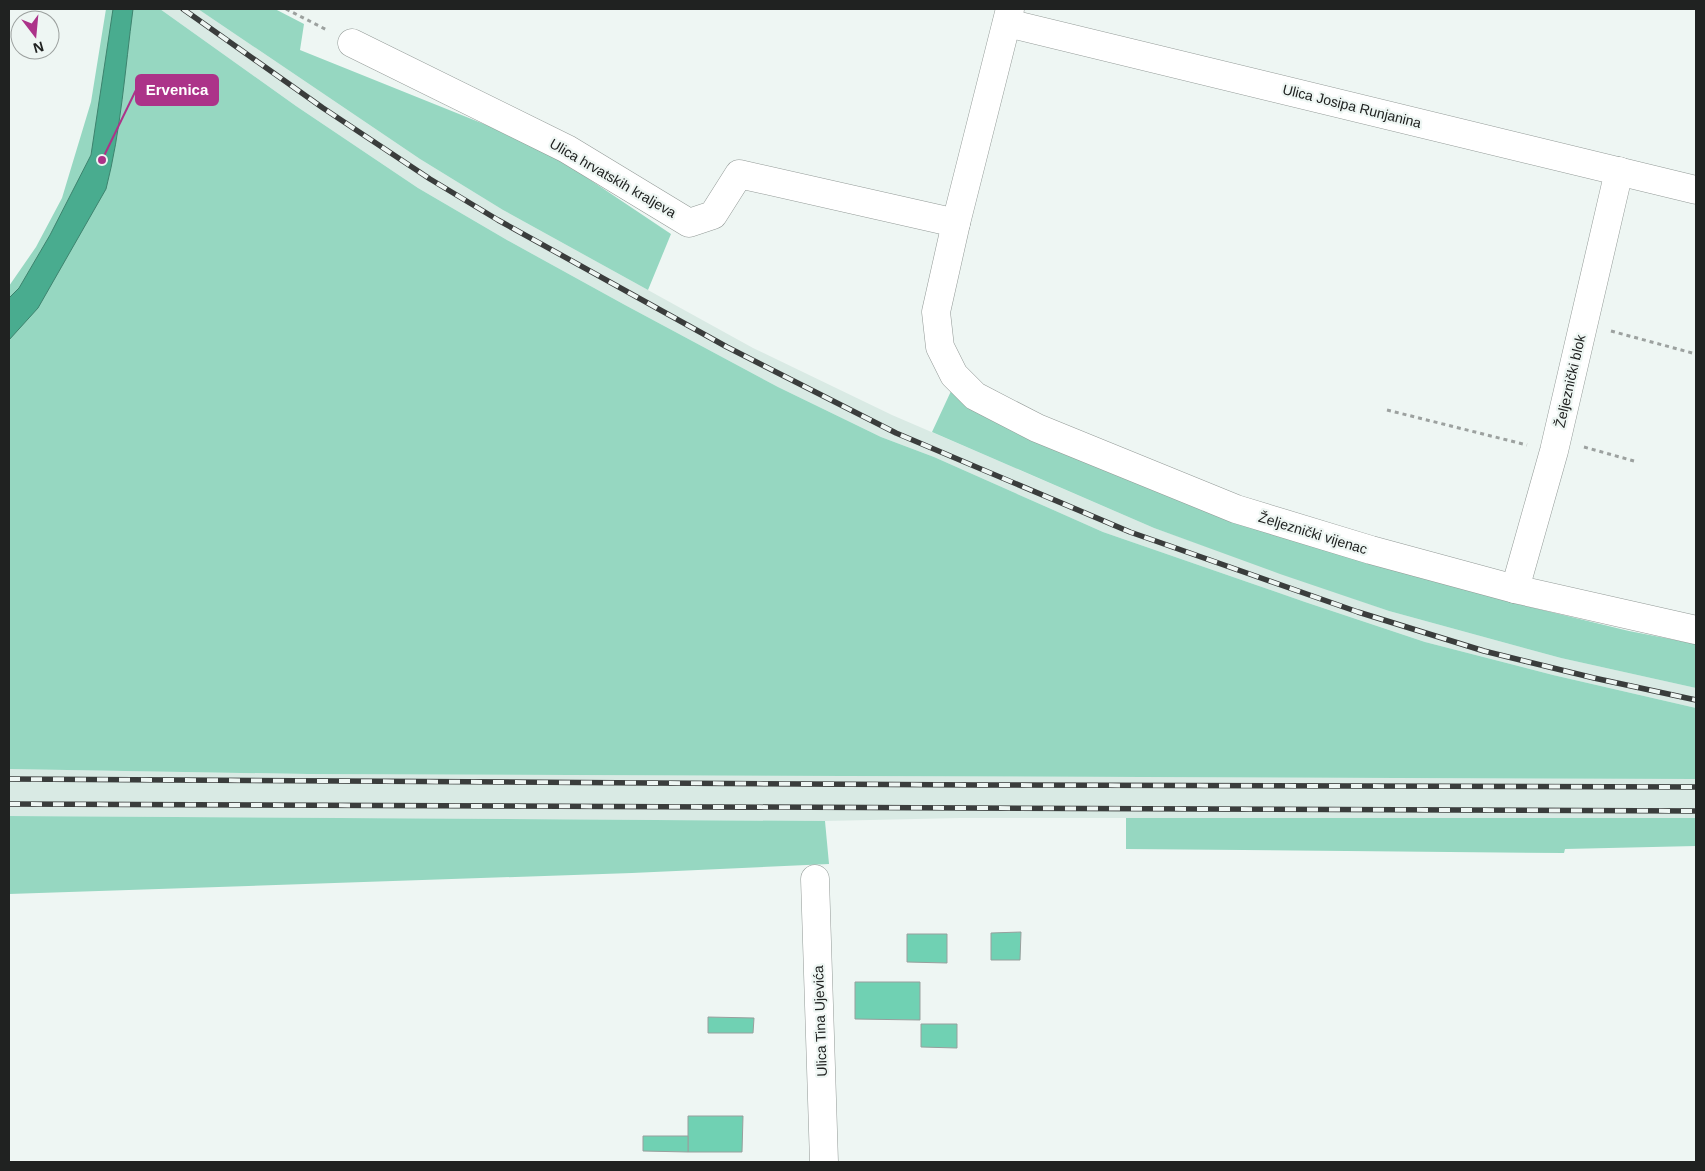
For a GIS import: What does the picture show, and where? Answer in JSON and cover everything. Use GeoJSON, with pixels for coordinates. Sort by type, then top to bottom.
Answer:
{"type":"FeatureCollection","features":[{"type":"Feature","properties":{"kind":"street","name":"Ulica Josipa Runjanina"},"geometry":{"type":"LineString","coordinates":[[1009,16],[1696,190]]}},
{"type":"Feature","properties":{"kind":"street"},"geometry":{"type":"LineString","coordinates":[[956,223],[1009,16]]}},
{"type":"Feature","properties":{"kind":"street","name":"Ulica hrvatskih kraljeva"},"geometry":{"type":"LineString","coordinates":[[352,43],[567,149],[689,223],[713,215],[739,174],[956,223]]}},
{"type":"Feature","properties":{"kind":"street","name":"Željeznički blok"},"geometry":{"type":"LineString","coordinates":[[1515,589],[1555,445],[1619,171]]}},
{"type":"Feature","properties":{"kind":"street","name":"Željeznički vijenac"},"geometry":{"type":"LineString","coordinates":[[956,223],[936,312],[940,347],[954,375],[975,396],[1037,428],[1236,509],[1370,550],[1515,589],[1696,630]]}},
{"type":"Feature","properties":{"kind":"street","name":"Ulica Tina Ujevića"},"geometry":{"type":"LineString","coordinates":[[815,879],[824,1162]]}},
{"type":"Feature","properties":{"kind":"path"},"geometry":{"type":"LineString","coordinates":[[286,9],[352,43]]}},
{"type":"Feature","properties":{"kind":"path"},"geometry":{"type":"LineString","coordinates":[[1584,324],[1696,354]]}},
{"type":"Feature","properties":{"kind":"path"},"geometry":{"type":"LineString","coordinates":[[1387,410],[1634,461]]}},
{"type":"Feature","properties":{"kind":"shaded area"},"geometry":{"type":"Polygon","coordinates":[[[106,9],[160,9],[296,106],[418,188],[625,305],[778,387],[881,437],[934,457],[1103,532],[1425,642],[1553,675],[1696,708],[1696,779],[308,774],[9,769],[9,286],[36,247],[62,198],[91,102],[106,9]]]}},
{"type":"Feature","properties":{"kind":"shaded area"},"geometry":{"type":"Polygon","coordinates":[[[113,9],[133,9],[119,122],[106,189],[38,308],[9,340],[9,298],[19,288],[50,235],[91,155],[113,9]]]}},
{"type":"Feature","properties":{"kind":"shaded area"},"geometry":{"type":"Polygon","coordinates":[[[160,9],[198,9],[420,159],[503,210],[753,348],[892,415],[1154,528],[1389,611],[1561,658],[1696,688],[1696,708],[1553,675],[1425,642],[1103,532],[934,457],[881,437],[778,387],[625,305],[418,188],[296,106],[160,9]]]}},
{"type":"Feature","properties":{"kind":"shaded area"},"geometry":{"type":"Polygon","coordinates":[[[198,9],[275,9],[304,24],[300,50],[519,138],[565,163],[671,234],[648,290],[503,210],[420,159],[198,9]]]}},
{"type":"Feature","properties":{"kind":"shaded area"},"geometry":{"type":"Polygon","coordinates":[[[952,389],[1146,484],[1224,519],[1280,537],[1518,604],[1629,631],[1696,644],[1696,688],[1561,658],[1389,611],[1154,528],[932,432],[952,389]]]}},
{"type":"Feature","properties":{"kind":"shaded area"},"geometry":{"type":"Polygon","coordinates":[[[9,769],[308,774],[1696,779],[1696,818],[960,818],[825,821],[9,816],[9,769]]]}},
{"type":"Feature","properties":{"kind":"shaded area"},"geometry":{"type":"Polygon","coordinates":[[[9,816],[825,821],[829,864],[632,873],[9,894],[9,816]]]}},
{"type":"Feature","properties":{"kind":"shaded area"},"geometry":{"type":"Polygon","coordinates":[[[1126,818],[1696,818],[1696,846],[1565,849],[1564,853],[1126,849],[1126,818]]]}},
{"type":"Feature","properties":{"kind":"building"},"geometry":{"type":"Polygon","coordinates":[[[1021,932],[1020,960],[991,960],[991,933],[1021,932]]]}},
{"type":"Feature","properties":{"kind":"building"},"geometry":{"type":"Polygon","coordinates":[[[907,934],[947,934],[947,963],[907,962],[907,934]]]}},
{"type":"Feature","properties":{"kind":"building"},"geometry":{"type":"Polygon","coordinates":[[[855,982],[920,982],[920,1020],[855,1019],[855,982]]]}},
{"type":"Feature","properties":{"kind":"building"},"geometry":{"type":"Polygon","coordinates":[[[708,1017],[754,1018],[753,1033],[708,1033],[708,1017]]]}},
{"type":"Feature","properties":{"kind":"building"},"geometry":{"type":"Polygon","coordinates":[[[921,1024],[957,1024],[957,1048],[921,1047],[921,1024]]]}},
{"type":"Feature","properties":{"kind":"building"},"geometry":{"type":"Polygon","coordinates":[[[688,1116],[743,1116],[742,1152],[688,1152],[688,1116]]]}},
{"type":"Feature","properties":{"kind":"building"},"geometry":{"type":"Polygon","coordinates":[[[643,1136],[688,1136],[688,1152],[643,1151],[643,1136]]]}},
{"type":"Feature","properties":{"kind":"railway"},"geometry":{"type":"LineString","coordinates":[[183,9],[323,108],[430,179],[498,220],[727,347],[896,433],[1130,532],[1358,612],[1484,651],[1594,678],[1696,700]]}},
{"type":"Feature","properties":{"kind":"railway"},"geometry":{"type":"LineString","coordinates":[[9,779],[1696,787]]}},
{"type":"Feature","properties":{"kind":"railway"},"geometry":{"type":"LineString","coordinates":[[9,804],[1696,811]]}},
{"type":"Feature","properties":{"kind":"place","name":"Ervenica"},"geometry":{"type":"Point","coordinates":[102,160]}}]}
